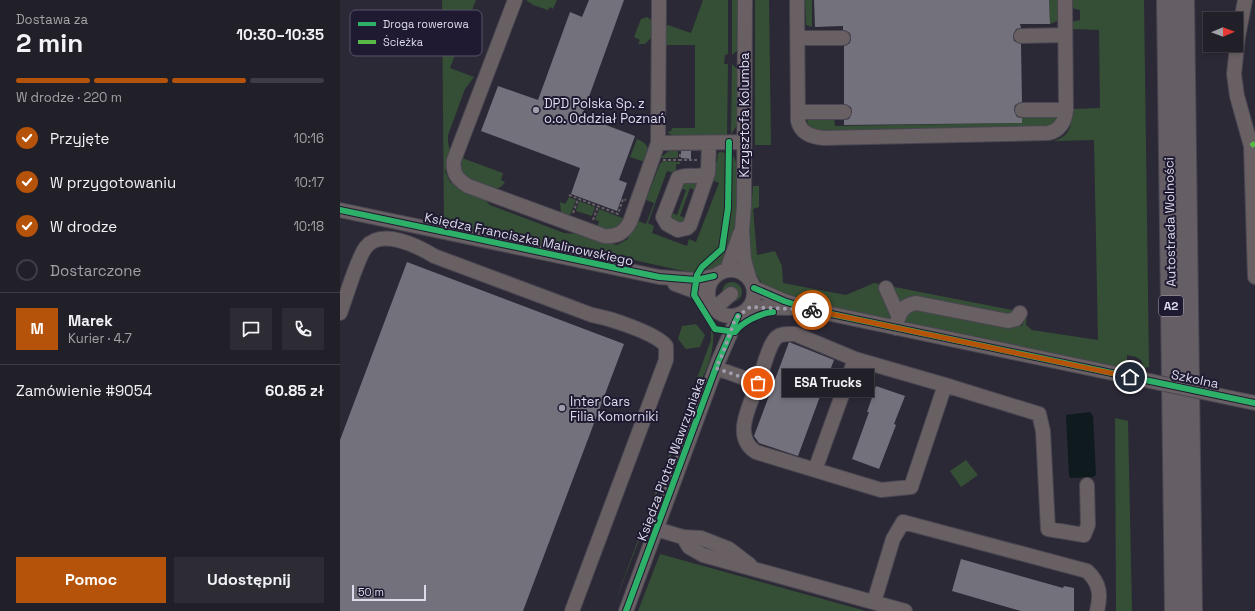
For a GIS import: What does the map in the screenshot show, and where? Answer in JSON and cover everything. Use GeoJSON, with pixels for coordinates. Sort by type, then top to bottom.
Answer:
{"type":"FeatureCollection","features":[{"type":"Feature","properties":{"kind":"highway","name":"Autostrada Wolności"},"geometry":{"type":"LineString","coordinates":[[1167,0],[1175,611]]}},
{"type":"Feature","properties":{"kind":"highway","name":"Autostrada Wolności"},"geometry":{"type":"LineString","coordinates":[[1184,0],[1192,611]]}},
{"type":"Feature","properties":{"kind":"street"},"geometry":{"type":"LineString","coordinates":[[515,0],[454,160],[454,172],[457,178],[468,186],[604,236],[610,236],[623,232],[627,228],[658,143],[658,0]]}},
{"type":"Feature","properties":{"kind":"street","name":"Krzysztofa Kolumba"},"geometry":{"type":"LineString","coordinates":[[745,0],[742,230],[744,260],[752,283]]}},
{"type":"Feature","properties":{"kind":"street"},"geometry":{"type":"LineString","coordinates":[[797,0],[799,125],[809,135],[824,138],[1048,133],[1055,131],[1062,125],[1066,110],[1065,0]]}},
{"type":"Feature","properties":{"kind":"street"},"geometry":{"type":"LineString","coordinates":[[1245,0],[1238,38],[1234,74],[1237,96],[1251,146],[1255,277]]}},
{"type":"Feature","properties":{"kind":"street"},"geometry":{"type":"LineString","coordinates":[[1021,36],[1065,35]]}},
{"type":"Feature","properties":{"kind":"street"},"geometry":{"type":"LineString","coordinates":[[797,38],[844,38]]}},
{"type":"Feature","properties":{"kind":"street"},"geometry":{"type":"LineString","coordinates":[[1022,110],[1066,110]]}},
{"type":"Feature","properties":{"kind":"street"},"geometry":{"type":"LineString","coordinates":[[798,112],[844,112]]}},
{"type":"Feature","properties":{"kind":"street"},"geometry":{"type":"LineString","coordinates":[[658,143],[744,142]]}},
{"type":"Feature","properties":{"kind":"street"},"geometry":{"type":"LineString","coordinates":[[708,173],[709,143]]}},
{"type":"Feature","properties":{"kind":"street","name":"Księdza Franciszka Malinowskiego"},"geometry":{"type":"LineString","coordinates":[[340,211],[659,277],[696,280],[714,276]]}},
{"type":"Feature","properties":{"kind":"street","name":"Krzysztofa Kolumba"},"geometry":{"type":"LineString","coordinates":[[727,270],[742,230]]}},
{"type":"Feature","properties":{"kind":"street"},"geometry":{"type":"LineString","coordinates":[[340,313],[366,247],[378,240],[396,240],[422,248],[434,256],[592,316],[603,317],[656,337],[666,346],[666,360],[572,611]]}},
{"type":"Feature","properties":{"kind":"street"},"geometry":{"type":"LineString","coordinates":[[752,283],[754,300],[750,307],[738,316],[730,317],[716,310],[708,296],[710,283],[714,276],[727,270],[739,271],[752,283],[784,301],[812,310]]}},
{"type":"Feature","properties":{"kind":"street","name":"Księdza Franciszka Malinowskiego"},"geometry":{"type":"LineString","coordinates":[[659,277],[708,296]]}},
{"type":"Feature","properties":{"kind":"street"},"geometry":{"type":"LineString","coordinates":[[886,288],[897,321]]}},
{"type":"Feature","properties":{"kind":"street"},"geometry":{"type":"LineString","coordinates":[[716,310],[731,294]]}},
{"type":"Feature","properties":{"kind":"street"},"geometry":{"type":"LineString","coordinates":[[897,321],[906,306],[916,303],[1008,321],[1016,319],[1020,313]]}},
{"type":"Feature","properties":{"kind":"street"},"geometry":{"type":"LineString","coordinates":[[750,307],[812,310],[897,321]]}},
{"type":"Feature","properties":{"kind":"street","name":"Księdza Piotra Wawrzyniaka"},"geometry":{"type":"LineString","coordinates":[[716,310],[721,330],[717,365]]}},
{"type":"Feature","properties":{"kind":"street","name":"Księdza Piotra Wawrzyniaka"},"geometry":{"type":"LineString","coordinates":[[626,611],[717,365],[738,316]]}},
{"type":"Feature","properties":{"kind":"street","name":"Szkolna"},"geometry":{"type":"LineString","coordinates":[[897,321],[1130,377],[1255,403]]}},
{"type":"Feature","properties":{"kind":"street"},"geometry":{"type":"LineString","coordinates":[[945,385],[911,487],[881,490],[756,452],[746,442],[744,435],[744,422],[773,341],[782,334],[795,334],[855,359],[945,385],[1039,414],[1043,431],[1048,529],[1084,535],[1088,525],[1087,485]]}},
{"type":"Feature","properties":{"kind":"street"},"geometry":{"type":"LineString","coordinates":[[815,470],[855,359]]}},
{"type":"Feature","properties":{"kind":"street"},"geometry":{"type":"LineString","coordinates":[[717,365],[758,383]]}},
{"type":"Feature","properties":{"kind":"street"},"geometry":{"type":"LineString","coordinates":[[874,602],[893,539],[903,522],[1087,572],[1095,578],[1099,589],[1100,601],[1097,611]]}},
{"type":"Feature","properties":{"kind":"street"},"geometry":{"type":"LineString","coordinates":[[656,529],[683,537],[701,538],[728,549],[755,569],[905,611]]}},
{"type":"Feature","properties":{"kind":"path"},"geometry":{"type":"LineString","coordinates":[[680,149],[680,160],[701,160]]}},
{"type":"Feature","properties":{"kind":"path"},"geometry":{"type":"LineString","coordinates":[[569,195],[618,214],[623,199],[628,201]]}},
{"type":"Feature","properties":{"kind":"path"},"geometry":{"type":"LineString","coordinates":[[569,223],[578,199]]}},
{"type":"Feature","properties":{"kind":"path"},"geometry":{"type":"LineString","coordinates":[[589,230],[598,206]]}},
{"type":"Feature","properties":{"kind":"green space"},"geometry":{"type":"Polygon","coordinates":[[[442,0],[476,0],[472,10],[442,10],[442,0]]]}},
{"type":"Feature","properties":{"kind":"green space"},"geometry":{"type":"Polygon","coordinates":[[[526,0],[557,0],[553,9],[550,7],[548,10],[533,5],[526,0]]]}},
{"type":"Feature","properties":{"kind":"green space"},"geometry":{"type":"Polygon","coordinates":[[[703,0],[728,0],[728,54],[725,55],[724,64],[728,64],[727,137],[673,136],[667,132],[671,131],[672,128],[695,128],[695,45],[666,45],[664,26],[668,25],[691,33],[703,0]]]}},
{"type":"Feature","properties":{"kind":"green space"},"geometry":{"type":"Polygon","coordinates":[[[732,0],[740,0],[738,50],[732,55],[732,0]]]}},
{"type":"Feature","properties":{"kind":"green space"},"geometry":{"type":"Polygon","coordinates":[[[755,0],[769,0],[771,145],[755,145],[755,0]]]}},
{"type":"Feature","properties":{"kind":"green space"},"geometry":{"type":"Polygon","coordinates":[[[805,0],[812,0],[812,27],[806,25],[805,0]]]}},
{"type":"Feature","properties":{"kind":"green space"},"geometry":{"type":"Polygon","coordinates":[[[1049,0],[1057,0],[1057,21],[1050,24],[1049,0]]]}},
{"type":"Feature","properties":{"kind":"green space"},"geometry":{"type":"Polygon","coordinates":[[[1071,0],[1144,0],[1149,367],[1144,368],[1141,360],[1127,355],[1127,370],[903,323],[906,310],[929,307],[1022,326],[1027,313],[1026,325],[1032,330],[1098,340],[1094,140],[1054,141],[1064,136],[1069,129],[1071,125],[1072,109],[1100,108],[1099,30],[1072,29],[1071,22],[1080,20],[1080,10],[1071,8],[1071,0]]]}},
{"type":"Feature","properties":{"kind":"green space"},"geometry":{"type":"Polygon","coordinates":[[[647,17],[653,21],[653,36],[645,44],[638,44],[640,40],[634,37],[641,19],[647,17]]]}},
{"type":"Feature","properties":{"kind":"green space"},"geometry":{"type":"Polygon","coordinates":[[[442,56],[455,56],[450,68],[474,77],[465,89],[448,135],[448,143],[451,154],[445,171],[450,182],[481,196],[490,205],[564,233],[580,234],[617,245],[628,239],[635,220],[646,224],[654,203],[646,200],[660,164],[663,161],[680,162],[680,164],[676,164],[676,172],[674,173],[667,171],[648,223],[654,226],[652,233],[687,246],[689,239],[696,242],[719,183],[712,180],[714,162],[717,162],[718,153],[727,153],[727,208],[721,247],[699,266],[696,272],[693,273],[620,257],[592,257],[444,226],[442,56]]]}},
{"type":"Feature","properties":{"kind":"green space"},"geometry":{"type":"Polygon","coordinates":[[[732,64],[737,69],[738,74],[738,124],[731,134],[732,64]]]}},
{"type":"Feature","properties":{"kind":"green space"},"geometry":{"type":"Polygon","coordinates":[[[1022,114],[1056,116],[1057,118],[1051,127],[819,132],[810,128],[807,121],[809,118],[834,117],[835,126],[1022,123],[1022,114]]]}},
{"type":"Feature","properties":{"kind":"green space"},"geometry":{"type":"Polygon","coordinates":[[[637,139],[646,145],[648,150],[645,162],[630,157],[637,139]]]}},
{"type":"Feature","properties":{"kind":"green space"},"geometry":{"type":"Polygon","coordinates":[[[678,148],[678,158],[660,158],[670,150],[678,148]]]}},
{"type":"Feature","properties":{"kind":"green space"},"geometry":{"type":"Polygon","coordinates":[[[731,153],[736,161],[739,189],[733,238],[725,260],[714,269],[701,275],[703,268],[724,250],[730,210],[731,153]]]}},
{"type":"Feature","properties":{"kind":"green space"},"geometry":{"type":"Polygon","coordinates":[[[462,158],[503,173],[501,180],[505,182],[501,187],[495,189],[483,187],[461,171],[462,158]]]}},
{"type":"Feature","properties":{"kind":"green space"},"geometry":{"type":"Polygon","coordinates":[[[683,182],[698,183],[697,191],[690,188],[680,216],[687,219],[682,224],[671,221],[670,212],[677,215],[686,190],[679,188],[683,182]]]}},
{"type":"Feature","properties":{"kind":"green space"},"geometry":{"type":"Polygon","coordinates":[[[753,186],[759,186],[759,207],[753,209],[757,255],[775,251],[782,266],[783,283],[846,295],[874,283],[1017,311],[1015,316],[930,301],[894,312],[891,320],[825,308],[826,302],[819,300],[818,306],[803,303],[763,285],[752,268],[749,252],[749,205],[752,199],[753,186]]]}},
{"type":"Feature","properties":{"kind":"green space"},"geometry":{"type":"Polygon","coordinates":[[[569,197],[576,200],[569,218],[561,213],[560,202],[565,204],[569,197]]]}},
{"type":"Feature","properties":{"kind":"green space"},"geometry":{"type":"Polygon","coordinates":[[[579,201],[595,207],[592,216],[576,211],[579,201]]]}},
{"type":"Feature","properties":{"kind":"green space"},"geometry":{"type":"Polygon","coordinates":[[[599,209],[625,219],[613,230],[597,229],[599,221],[595,220],[599,209]]]}},
{"type":"Feature","properties":{"kind":"green space"},"geometry":{"type":"Polygon","coordinates":[[[732,282],[739,285],[742,292],[739,299],[732,302],[725,299],[722,292],[725,285],[732,282]]]}},
{"type":"Feature","properties":{"kind":"green space"},"geometry":{"type":"Polygon","coordinates":[[[696,324],[705,335],[700,347],[686,349],[678,339],[682,326],[696,324]]]}},
{"type":"Feature","properties":{"kind":"green space"},"geometry":{"type":"Polygon","coordinates":[[[711,328],[713,340],[711,356],[699,383],[612,611],[711,340],[711,328]]]}},
{"type":"Feature","properties":{"kind":"green space"},"geometry":{"type":"Polygon","coordinates":[[[1115,418],[1128,421],[1132,611],[1116,611],[1115,418]]]}},
{"type":"Feature","properties":{"kind":"green space"},"geometry":{"type":"Polygon","coordinates":[[[966,460],[978,475],[961,487],[950,471],[966,460]]]}},
{"type":"Feature","properties":{"kind":"green space"},"geometry":{"type":"Polygon","coordinates":[[[660,554],[866,611],[638,611],[660,554]]]}},
{"type":"Feature","properties":{"kind":"shaded area"},"geometry":{"type":"Polygon","coordinates":[[[1090,412],[1093,416],[1096,475],[1093,477],[1070,478],[1066,415],[1090,412]]]}},
{"type":"Feature","properties":{"kind":"building","name":"DPD Polska Sp. z o.o. Oddział Poznań"},"geometry":{"type":"Polygon","coordinates":[[[589,0],[624,0],[582,116],[635,136],[619,180],[627,183],[617,211],[571,194],[580,168],[481,131],[498,86],[538,100],[570,12],[582,17],[589,0]]]}},
{"type":"Feature","properties":{"kind":"building"},"geometry":{"type":"Polygon","coordinates":[[[814,0],[1049,0],[1050,24],[1020,24],[1021,28],[1016,29],[1013,36],[1014,41],[1021,44],[1022,102],[1015,105],[1014,110],[1017,117],[1022,118],[1022,123],[844,125],[844,120],[849,119],[852,112],[851,107],[844,104],[844,46],[850,43],[850,33],[843,30],[843,26],[815,27],[814,0]]]}},
{"type":"Feature","properties":{"kind":"building"},"geometry":{"type":"Polygon","coordinates":[[[681,151],[691,151],[691,159],[681,158],[681,151]]]}},
{"type":"Feature","properties":{"kind":"building"},"geometry":{"type":"Polygon","coordinates":[[[407,262],[624,344],[523,611],[340,611],[340,440],[407,262]]]}},
{"type":"Feature","properties":{"kind":"building"},"geometry":{"type":"Polygon","coordinates":[[[789,342],[834,360],[826,381],[835,385],[831,394],[822,391],[798,456],[759,443],[754,436],[789,342]]]}},
{"type":"Feature","properties":{"kind":"building"},"geometry":{"type":"Polygon","coordinates":[[[876,386],[905,396],[894,424],[896,425],[879,469],[852,459],[869,412],[867,412],[876,386]]]}},
{"type":"Feature","properties":{"kind":"building"},"geometry":{"type":"Polygon","coordinates":[[[961,559],[1063,588],[1064,586],[1074,588],[1074,611],[1021,611],[952,591],[961,559]]]}},
{"type":"Feature","properties":{"kind":"marked path"},"geometry":{"type":"LineString","coordinates":[[1251,146],[1255,143]]}},
{"type":"Feature","properties":{"kind":"cycle path"},"geometry":{"type":"LineString","coordinates":[[729,142],[728,208],[722,249],[702,267],[697,275],[694,295],[715,329],[735,332],[738,328],[752,319],[763,314],[773,312]]}},
{"type":"Feature","properties":{"kind":"cycle path"},"geometry":{"type":"LineString","coordinates":[[340,210],[659,277],[696,280],[714,276]]}},
{"type":"Feature","properties":{"kind":"cycle path"},"geometry":{"type":"LineString","coordinates":[[754,288],[784,301],[812,310],[1255,403]]}},
{"type":"Feature","properties":{"kind":"cycle path"},"geometry":{"type":"LineString","coordinates":[[626,611],[718,362],[738,316]]}},
{"type":"Feature","properties":{"kind":"way so far"},"geometry":{"type":"LineString","coordinates":[[758,383],[716,368],[727,344],[734,322],[738,316],[750,307],[768,306],[812,310]]}},
{"type":"Feature","properties":{"kind":"place","name":"DPD Polska Sp. z o.o. Oddział Poznań"},"geometry":{"type":"Point","coordinates":[536,110]}},
{"type":"Feature","properties":{"kind":"place","name":"ESA Trucks"},"geometry":{"type":"Point","coordinates":[758,383]}},
{"type":"Feature","properties":{"kind":"place","name":"Inter Cars Filia Komorniki"},"geometry":{"type":"Point","coordinates":[562,408]}},
{"type":"Feature","properties":{"kind":"route"},"geometry":{"type":"LineString","coordinates":[[812,310],[1130,377]]}}]}
